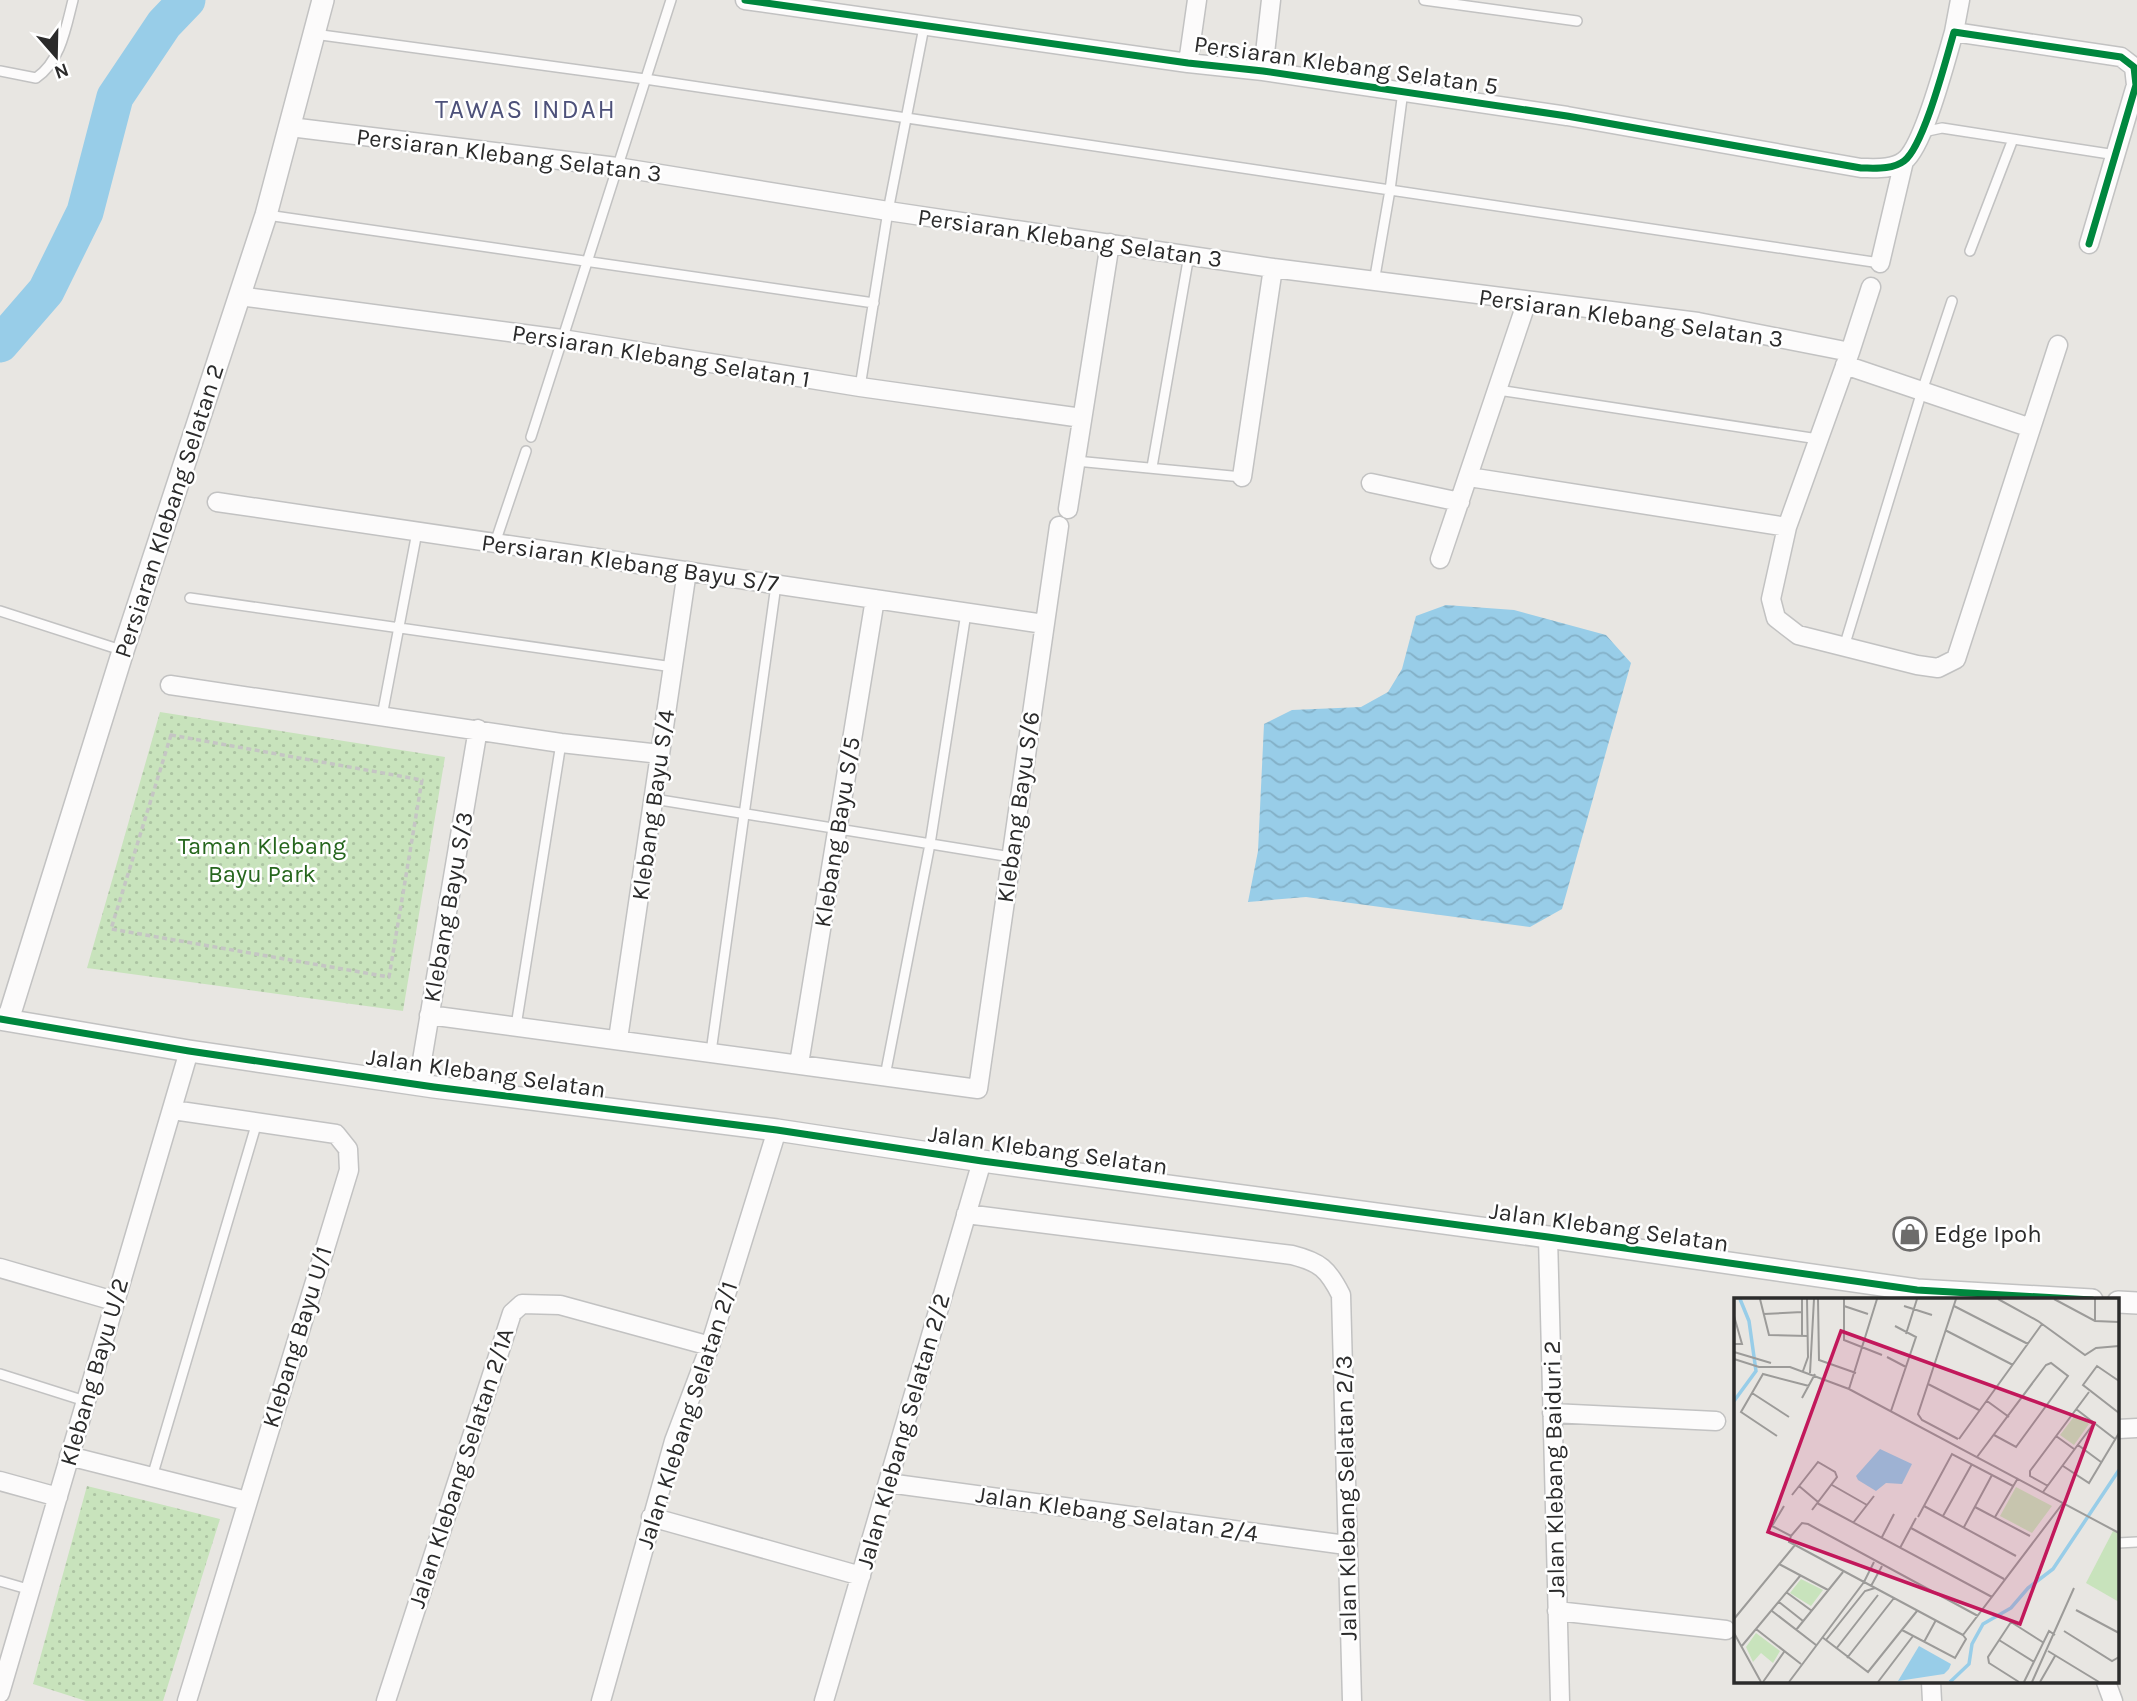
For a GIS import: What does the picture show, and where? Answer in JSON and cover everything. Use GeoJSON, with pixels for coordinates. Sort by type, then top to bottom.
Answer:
{"type":"FeatureCollection","features":[{"type":"Feature","properties":{"kind":"street","name":"Persiaran Klebang Selatan 2"},"geometry":{"type":"LineString","coordinates":[[4,1019],[265,215],[323,0]]}},
{"type":"Feature","properties":{"kind":"street","name":"Persiaran Klebang Selatan 5"},"geometry":{"type":"LineString","coordinates":[[745,0],[923,27],[1403,91],[1567,116],[1861,168],[1883,168],[1905,160]]}},
{"type":"Feature","properties":{"kind":"street"},"geometry":{"type":"LineString","coordinates":[[1188,63],[1197,0]]}},
{"type":"Feature","properties":{"kind":"street"},"geometry":{"type":"LineString","coordinates":[[1264,71],[1271,0]]}},
{"type":"Feature","properties":{"kind":"street"},"geometry":{"type":"LineString","coordinates":[[1880,263],[1905,160],[1923,132],[1954,32],[1960,0]]}},
{"type":"Feature","properties":{"kind":"street"},"geometry":{"type":"LineString","coordinates":[[1954,32],[2121,57],[2134,67],[2136,85],[2089,244]]}},
{"type":"Feature","properties":{"kind":"street","name":"Persiaran Klebang Selatan 3"},"geometry":{"type":"LineString","coordinates":[[290,127],[617,167],[888,211],[1273,268],[1698,322],[1847,359],[1922,391],[2031,428]]}},
{"type":"Feature","properties":{"kind":"street"},"geometry":{"type":"LineString","coordinates":[[1068,509],[1110,243]]}},
{"type":"Feature","properties":{"kind":"street"},"geometry":{"type":"LineString","coordinates":[[1242,477],[1273,268]]}},
{"type":"Feature","properties":{"kind":"street"},"geometry":{"type":"LineString","coordinates":[[1871,287],[1787,527],[1771,599],[1776,618],[1798,635],[1917,665],[1938,668],[1956,659],[2058,345]]}},
{"type":"Feature","properties":{"kind":"street","name":"Persiaran Klebang Selatan 1"},"geometry":{"type":"LineString","coordinates":[[239,296],[562,339],[860,387],[1082,418]]}},
{"type":"Feature","properties":{"kind":"street"},"geometry":{"type":"LineString","coordinates":[[1440,559],[1527,301]]}},
{"type":"Feature","properties":{"kind":"street"},"geometry":{"type":"LineString","coordinates":[[1469,477],[1787,527]]}},
{"type":"Feature","properties":{"kind":"street"},"geometry":{"type":"LineString","coordinates":[[1371,483],[1460,502]]}},
{"type":"Feature","properties":{"kind":"street","name":"Persiaran Klebang Bayu S/7"},"geometry":{"type":"LineString","coordinates":[[217,502],[1044,624]]}},
{"type":"Feature","properties":{"kind":"street","name":"Klebang Bayu S/6"},"geometry":{"type":"LineString","coordinates":[[885,1076],[978,1089],[1059,526]]}},
{"type":"Feature","properties":{"kind":"street","name":"Klebang Bayu S/4"},"geometry":{"type":"LineString","coordinates":[[618,1039],[687,571]]}},
{"type":"Feature","properties":{"kind":"street","name":"Klebang Bayu S/5"},"geometry":{"type":"LineString","coordinates":[[799,1064],[875,599]]}},
{"type":"Feature","properties":{"kind":"street"},"geometry":{"type":"LineString","coordinates":[[170,685],[561,743],[660,754]]}},
{"type":"Feature","properties":{"kind":"street","name":"Klebang Bayu S/3"},"geometry":{"type":"LineString","coordinates":[[418,1084],[478,729]]}},
{"type":"Feature","properties":{"kind":"street"},"geometry":{"type":"LineString","coordinates":[[429,1015],[885,1076]]}},
{"type":"Feature","properties":{"kind":"street","name":"Jalan Klebang Selatan"},"geometry":{"type":"LineString","coordinates":[[4,1019],[189,1051],[1548,1237],[1917,1295],[2022,1298]]}},
{"type":"Feature","properties":{"kind":"street","name":"Klebang Bayu U/2"},"geometry":{"type":"LineString","coordinates":[[0,1693],[189,1051]]}},
{"type":"Feature","properties":{"kind":"street","name":"Klebang Bayu U/1"},"geometry":{"type":"LineString","coordinates":[[173,1110],[336,1134],[348,1149],[349,1170],[187,1701]]}},
{"type":"Feature","properties":{"kind":"street","name":"Jalan Klebang Selatan 2/1"},"geometry":{"type":"LineString","coordinates":[[601,1701],[674,1441],[710,1346],[777,1130]]}},
{"type":"Feature","properties":{"kind":"street","name":"Jalan Klebang Selatan 2/2"},"geometry":{"type":"LineString","coordinates":[[824,1701],[982,1161]]}},
{"type":"Feature","properties":{"kind":"street","name":"Jalan Klebang Selatan 2/3"},"geometry":{"type":"LineString","coordinates":[[967,1214],[1292,1255],[1321,1265],[1333,1278],[1341,1295],[1352,1701]]}},
{"type":"Feature","properties":{"kind":"street","name":"Jalan Klebang Baiduri 2"},"geometry":{"type":"LineString","coordinates":[[1548,1237],[1560,1701]]}},
{"type":"Feature","properties":{"kind":"street"},"geometry":{"type":"LineString","coordinates":[[0,1268],[114,1301]]}},
{"type":"Feature","properties":{"kind":"street","name":"Jalan Klebang Selatan 2/1A"},"geometry":{"type":"LineString","coordinates":[[386,1701],[512,1313],[522,1304],[560,1305],[710,1346]]}},
{"type":"Feature","properties":{"kind":"street"},"geometry":{"type":"LineString","coordinates":[[1552,1413],[1716,1421]]}},
{"type":"Feature","properties":{"kind":"street"},"geometry":{"type":"LineString","coordinates":[[69,1456],[247,1501]]}},
{"type":"Feature","properties":{"kind":"street"},"geometry":{"type":"LineString","coordinates":[[0,1481],[58,1497]]}},
{"type":"Feature","properties":{"kind":"street","name":"Jalan Klebang Selatan 2/4"},"geometry":{"type":"LineString","coordinates":[[888,1483],[1346,1545]]}},
{"type":"Feature","properties":{"kind":"street"},"geometry":{"type":"LineString","coordinates":[[651,1517],[860,1576]]}},
{"type":"Feature","properties":{"kind":"street"},"geometry":{"type":"LineString","coordinates":[[1557,1611],[1727,1630]]}},
{"type":"Feature","properties":{"kind":"street"},"geometry":{"type":"LineString","coordinates":[[2107,1684],[2113,1701]]}},
{"type":"Feature","properties":{"kind":"lane"},"geometry":{"type":"LineString","coordinates":[[0,71],[36,78],[46,71],[60,48],[73,0]]}},
{"type":"Feature","properties":{"kind":"lane"},"geometry":{"type":"LineString","coordinates":[[531,437],[671,0]]}},
{"type":"Feature","properties":{"kind":"lane"},"geometry":{"type":"LineString","coordinates":[[1424,0],[1577,22]]}},
{"type":"Feature","properties":{"kind":"lane"},"geometry":{"type":"LineString","coordinates":[[860,387],[888,211],[923,27]]}},
{"type":"Feature","properties":{"kind":"lane"},"geometry":{"type":"LineString","coordinates":[[314,34],[645,79],[905,120],[1880,263]]}},
{"type":"Feature","properties":{"kind":"lane"},"geometry":{"type":"LineString","coordinates":[[1374,282],[1403,91]]}},
{"type":"Feature","properties":{"kind":"lane"},"geometry":{"type":"LineString","coordinates":[[1923,132],[1942,128],[2116,155]]}},
{"type":"Feature","properties":{"kind":"lane"},"geometry":{"type":"LineString","coordinates":[[1970,251],[2014,139]]}},
{"type":"Feature","properties":{"kind":"lane"},"geometry":{"type":"LineString","coordinates":[[265,215],[874,303]]}},
{"type":"Feature","properties":{"kind":"lane"},"geometry":{"type":"LineString","coordinates":[[1152,467],[1189,255]]}},
{"type":"Feature","properties":{"kind":"lane"},"geometry":{"type":"LineString","coordinates":[[1844,647],[1952,301]]}},
{"type":"Feature","properties":{"kind":"lane"},"geometry":{"type":"LineString","coordinates":[[1498,390],[1818,439]]}},
{"type":"Feature","properties":{"kind":"lane"},"geometry":{"type":"LineString","coordinates":[[495,543],[526,452]]}},
{"type":"Feature","properties":{"kind":"lane"},"geometry":{"type":"LineString","coordinates":[[1076,461],[1242,477]]}},
{"type":"Feature","properties":{"kind":"lane"},"geometry":{"type":"LineString","coordinates":[[382,716],[417,532]]}},
{"type":"Feature","properties":{"kind":"lane"},"geometry":{"type":"LineString","coordinates":[[711,1052],[776,585]]}},
{"type":"Feature","properties":{"kind":"lane"},"geometry":{"type":"LineString","coordinates":[[190,598],[673,667]]}},
{"type":"Feature","properties":{"kind":"lane"},"geometry":{"type":"LineString","coordinates":[[0,611],[123,651]]}},
{"type":"Feature","properties":{"kind":"lane"},"geometry":{"type":"LineString","coordinates":[[885,1076],[930,844],[966,613]]}},
{"type":"Feature","properties":{"kind":"lane"},"geometry":{"type":"LineString","coordinates":[[516,1026],[561,743]]}},
{"type":"Feature","properties":{"kind":"lane"},"geometry":{"type":"LineString","coordinates":[[653,799],[1011,857]]}},
{"type":"Feature","properties":{"kind":"lane"},"geometry":{"type":"LineString","coordinates":[[152,1477],[257,1122]]}},
{"type":"Feature","properties":{"kind":"lane"},"geometry":{"type":"LineString","coordinates":[[0,1374],[85,1401]]}},
{"type":"Feature","properties":{"kind":"lane"},"geometry":{"type":"LineString","coordinates":[[0,1581],[31,1590]]}},
{"type":"Feature","properties":{"kind":"path"},"geometry":{"type":"LineString","coordinates":[[171,735],[422,780],[389,977],[111,929],[171,735]]}},
{"type":"Feature","properties":{"kind":"green space","name":"Taman Klebang Bayu Park"},"geometry":{"type":"Polygon","coordinates":[[[160,712],[445,757],[403,1011],[87,968],[160,712]]]}},
{"type":"Feature","properties":{"kind":"green space"},"geometry":{"type":"Polygon","coordinates":[[[87,1486],[220,1519],[163,1701],[86,1701],[33,1684],[87,1486]]]}},
{"type":"Feature","properties":{"kind":"water"},"geometry":{"type":"Polygon","coordinates":[[[1446,605],[1514,610],[1606,635],[1631,663],[1562,909],[1530,927],[1306,897],[1248,902],[1258,851],[1264,724],[1292,710],[1361,707],[1388,692],[1402,669],[1416,616],[1446,605]]]}},
{"type":"Feature","properties":{"kind":"waterway"},"geometry":{"type":"LineString","coordinates":[[0,344],[46,291],[85,212],[115,97],[164,24],[187,0]]}},
{"type":"Feature","properties":{"kind":"cycle path"},"geometry":{"type":"LineString","coordinates":[[745,0],[1567,116],[1861,168],[1894,166],[1904,161],[1912,152],[1934,101],[1954,32],[2121,57],[2134,67],[2136,85],[2089,244]]}},
{"type":"Feature","properties":{"kind":"cycle path"},"geometry":{"type":"LineString","coordinates":[[0,1019],[189,1051],[434,1087],[777,1130],[982,1161],[1917,1290],[2057,1298]]}},
{"type":"Feature","properties":{"kind":"place","name":"Edge Ipoh"},"geometry":{"type":"Point","coordinates":[1910,1234]}},
{"type":"Feature","properties":{"kind":"district","name":"TAWAS INDAH"},"geometry":{"type":"Point","coordinates":[526,109]}}]}
